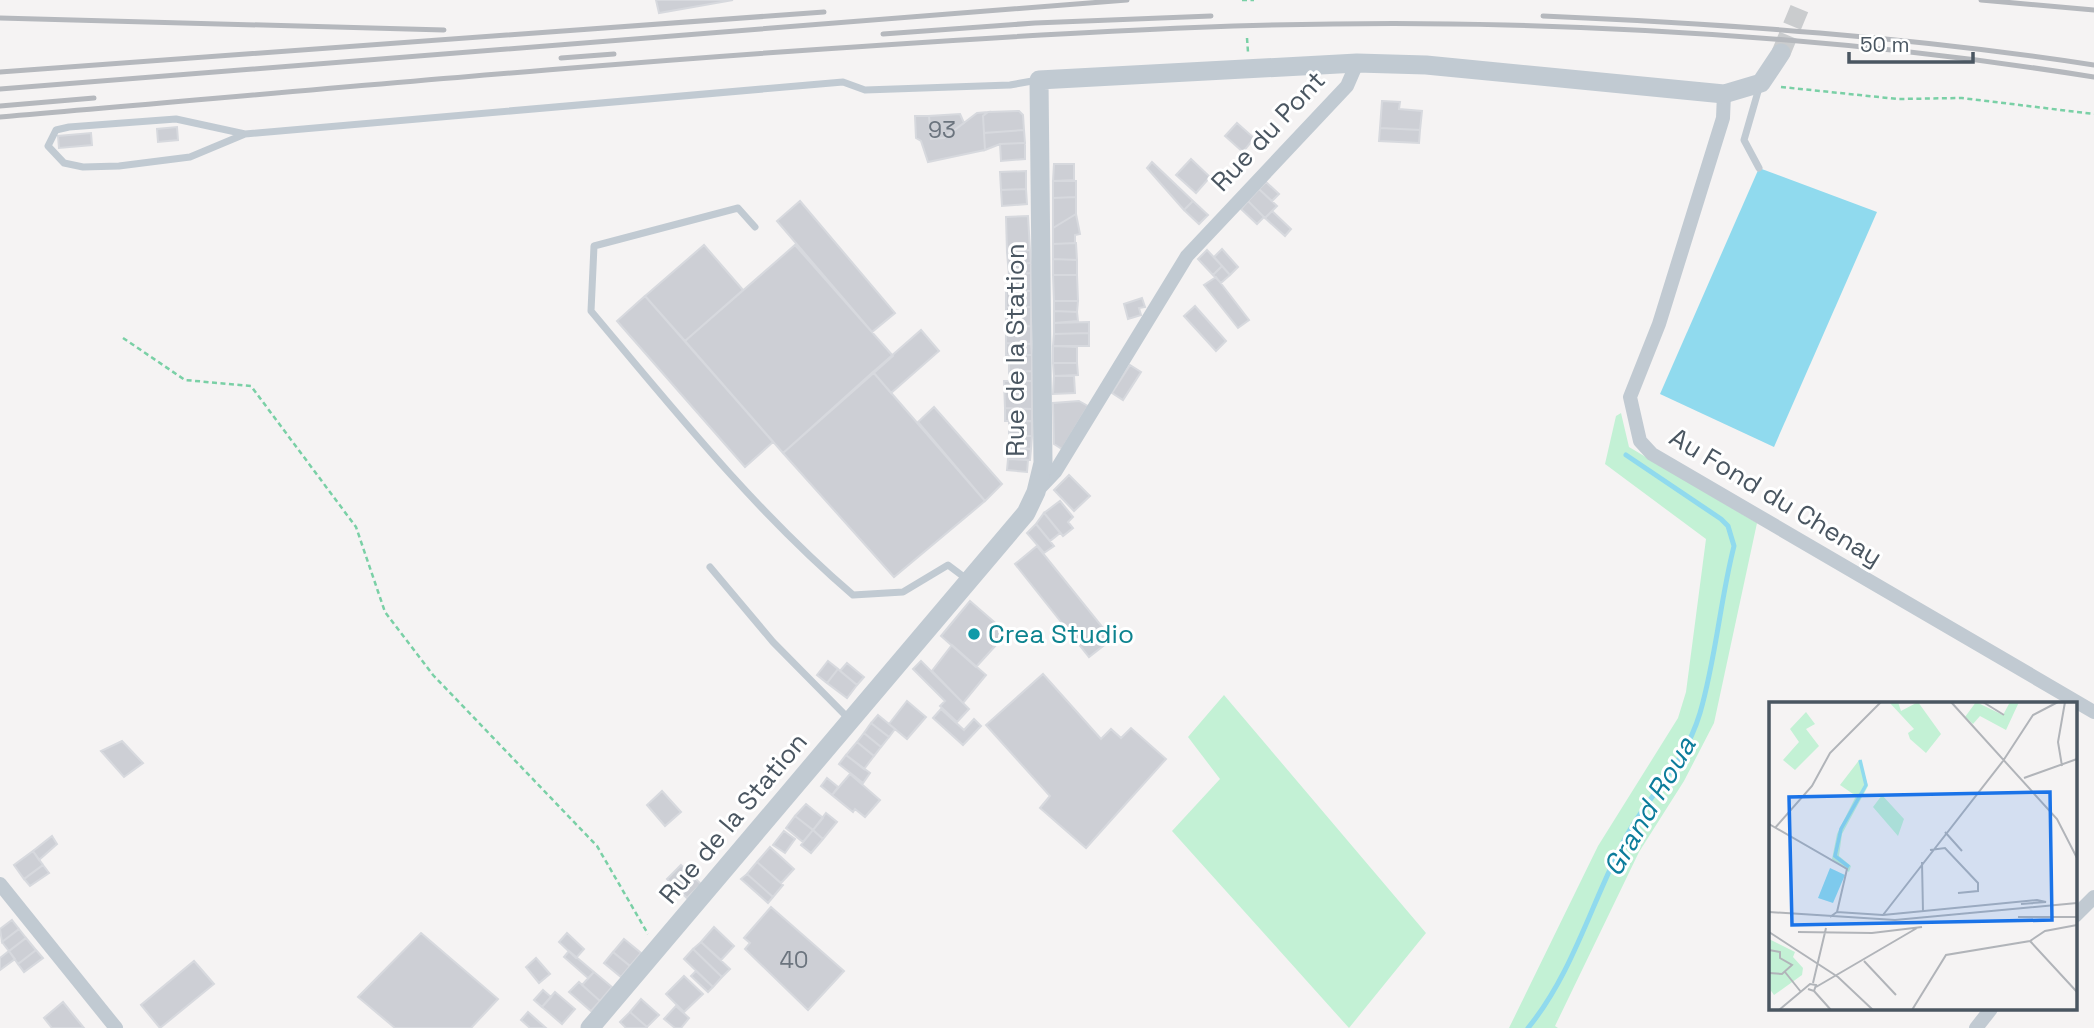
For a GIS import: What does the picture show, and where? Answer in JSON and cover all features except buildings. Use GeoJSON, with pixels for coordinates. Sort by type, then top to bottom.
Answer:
{"type":"FeatureCollection","features":[{"type":"Feature","properties":{"kind":"street"},"geometry":{"type":"LineString","coordinates":[[1760,83],[1781,53]]}},
{"type":"Feature","properties":{"kind":"street"},"geometry":{"type":"LineString","coordinates":[[1039,80],[1357,63]]}},
{"type":"Feature","properties":{"kind":"street","name":"Rue du Pont"},"geometry":{"type":"LineString","coordinates":[[1036,492],[1055,472],[1186,256],[1348,86],[1357,63],[1426,65],[1724,94],[1760,83]]}},
{"type":"Feature","properties":{"kind":"street","name":"Rue de la Station"},"geometry":{"type":"LineString","coordinates":[[590,1028],[1026,513],[1036,492],[1043,463],[1039,80]]}},
{"type":"Feature","properties":{"kind":"street","name":"Au Fond du Chenay"},"geometry":{"type":"LineString","coordinates":[[1724,94],[1723,118],[1659,324],[1630,397],[1640,441],[1652,454],[2094,712]]}},
{"type":"Feature","properties":{"kind":"street"},"geometry":{"type":"LineString","coordinates":[[0,884],[116,1028]]}},
{"type":"Feature","properties":{"kind":"street"},"geometry":{"type":"LineString","coordinates":[[2076,915],[2094,897]]}},
{"type":"Feature","properties":{"kind":"street"},"geometry":{"type":"LineString","coordinates":[[1976,1028],[1990,1010]]}},
{"type":"Feature","properties":{"kind":"lane"},"geometry":{"type":"LineString","coordinates":[[245,134],[176,119],[69,127],[56,130],[48,146],[64,163],[119,166],[182,159],[245,134],[843,82],[865,90],[1010,85],[1039,80]]}},
{"type":"Feature","properties":{"kind":"lane"},"geometry":{"type":"LineString","coordinates":[[1759,168],[1744,140],[1760,83]]}},
{"type":"Feature","properties":{"kind":"lane"},"geometry":{"type":"LineString","coordinates":[[755,227],[738,208],[594,246],[591,311],[688,426],[793,542],[853,596],[903,593],[948,565],[969,581]]}},
{"type":"Feature","properties":{"kind":"lane"},"geometry":{"type":"LineString","coordinates":[[710,567],[773,642],[850,721]]}},
{"type":"Feature","properties":{"kind":"path"},"geometry":{"type":"LineString","coordinates":[[1242,0],[1254,0]]}},
{"type":"Feature","properties":{"kind":"path"},"geometry":{"type":"LineString","coordinates":[[1247,38],[1248,50]]}},
{"type":"Feature","properties":{"kind":"path"},"geometry":{"type":"LineString","coordinates":[[1760,83],[1798,90],[1898,99],[1962,97],[2094,114]]}},
{"type":"Feature","properties":{"kind":"path"},"geometry":{"type":"LineString","coordinates":[[123,338],[185,380],[251,386],[356,527],[385,612],[433,675],[597,846],[656,950]]}},
{"type":"Feature","properties":{"kind":"green space"},"geometry":{"type":"Polygon","coordinates":[[[1621,413],[1629,447],[1757,523],[1714,723],[1684,781],[1639,852],[1555,1026],[1558,1028],[1509,1028],[1598,846],[1678,718],[1686,692],[1706,539],[1605,464],[1616,416],[1621,413]]]}},
{"type":"Feature","properties":{"kind":"green space"},"geometry":{"type":"Polygon","coordinates":[[[1224,695],[1426,933],[1349,1028],[1172,831],[1220,779],[1188,737],[1224,695]]]}},
{"type":"Feature","properties":{"kind":"water"},"geometry":{"type":"Polygon","coordinates":[[[1759,168],[1877,212],[1774,447],[1660,394],[1759,168]]]}},
{"type":"Feature","properties":{"kind":"waterway","name":"Grand Roua"},"geometry":{"type":"LineString","coordinates":[[1528,1028],[1571,959],[1627,835],[1676,763],[1693,732],[1710,671],[1734,546],[1728,526],[1721,519],[1626,455]]}},
{"type":"Feature","properties":{"kind":"tunnel"},"geometry":{"type":"LineString","coordinates":[[1781,53],[1803,0]]}},
{"type":"Feature","properties":{"kind":"railway"},"geometry":{"type":"LineString","coordinates":[[0,89],[1127,0]]}},
{"type":"Feature","properties":{"kind":"railway"},"geometry":{"type":"LineString","coordinates":[[1981,0],[2094,10]]}},
{"type":"Feature","properties":{"kind":"railway"},"geometry":{"type":"LineString","coordinates":[[0,72],[824,12]]}},
{"type":"Feature","properties":{"kind":"railway"},"geometry":{"type":"LineString","coordinates":[[883,34],[1035,23],[1211,16]]}},
{"type":"Feature","properties":{"kind":"railway"},"geometry":{"type":"LineString","coordinates":[[1543,16],[1682,23],[1888,39],[2094,65]]}},
{"type":"Feature","properties":{"kind":"railway"},"geometry":{"type":"LineString","coordinates":[[0,18],[444,30]]}},
{"type":"Feature","properties":{"kind":"railway"},"geometry":{"type":"LineString","coordinates":[[0,117],[773,53],[1039,35],[1272,25],[1506,25],[1727,35],[1948,56],[2094,77]]}},
{"type":"Feature","properties":{"kind":"railway"},"geometry":{"type":"LineString","coordinates":[[561,58],[614,54]]}},
{"type":"Feature","properties":{"kind":"railway"},"geometry":{"type":"LineString","coordinates":[[0,106],[94,98]]}},
{"type":"Feature","properties":{"kind":"place","name":"Crea Studio"},"geometry":{"type":"Point","coordinates":[974,634]}}]}
